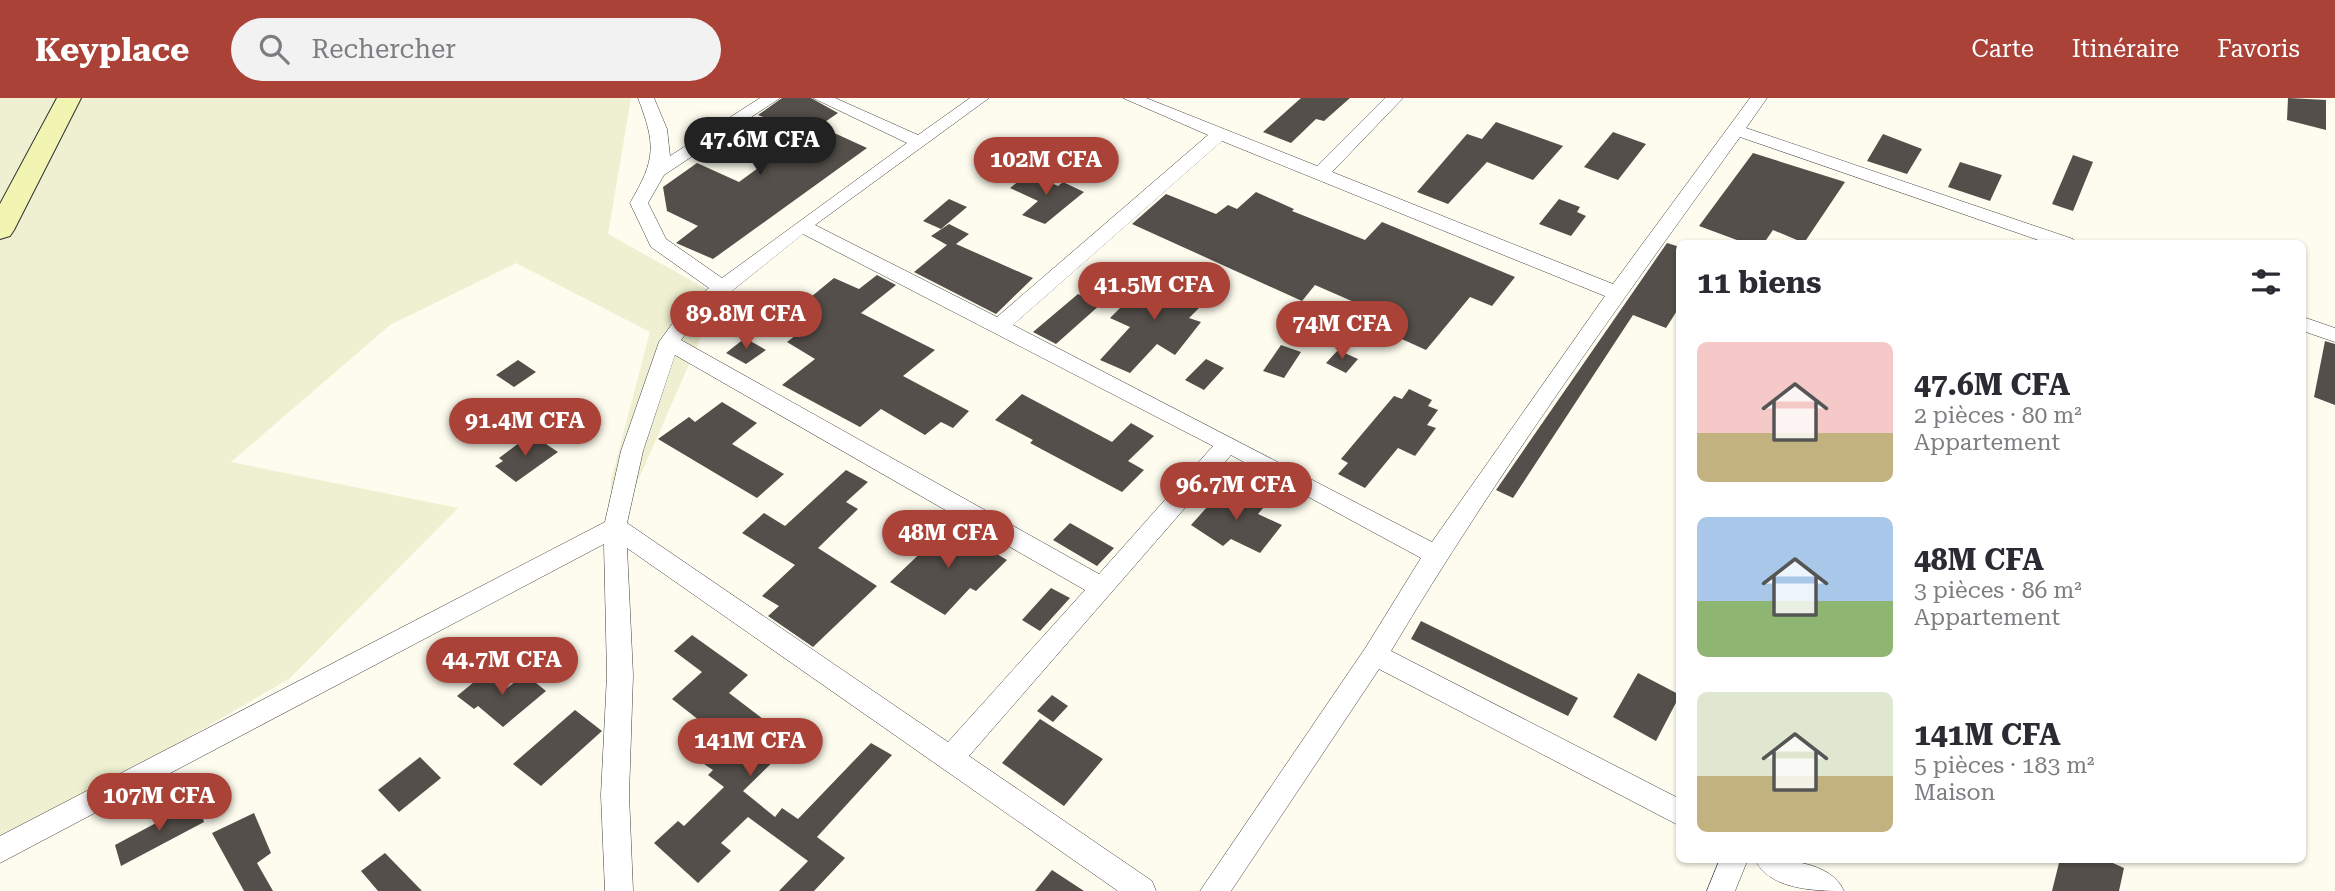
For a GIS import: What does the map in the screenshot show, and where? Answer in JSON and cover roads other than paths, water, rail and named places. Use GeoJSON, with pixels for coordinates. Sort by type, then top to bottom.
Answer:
{"type":"FeatureCollection","features":[{"type":"Feature","properties":{"kind":"street"},"geometry":{"type":"LineString","coordinates":[[0,230],[69,98]]}},
{"type":"Feature","properties":{"kind":"street"},"geometry":{"type":"LineString","coordinates":[[646,98],[663,140],[659,171],[639,203],[658,243],[722,288]]}},
{"type":"Feature","properties":{"kind":"street"},"geometry":{"type":"LineString","coordinates":[[659,171],[772,98]]}},
{"type":"Feature","properties":{"kind":"street"},"geometry":{"type":"LineString","coordinates":[[821,98],[919,142]]}},
{"type":"Feature","properties":{"kind":"street"},"geometry":{"type":"LineString","coordinates":[[619,891],[615,795],[620,675],[615,527],[632,451],[669,342],[690,314],[722,288],[802,226],[981,98]]}},
{"type":"Feature","properties":{"kind":"street"},"geometry":{"type":"LineString","coordinates":[[1131,98],[1617,293]]}},
{"type":"Feature","properties":{"kind":"street"},"geometry":{"type":"LineString","coordinates":[[1320,174],[1395,98]]}},
{"type":"Feature","properties":{"kind":"street"},"geometry":{"type":"LineString","coordinates":[[1214,891],[1375,655],[1436,555],[1617,293],[1759,98]]}},
{"type":"Feature","properties":{"kind":"street"},"geometry":{"type":"LineString","coordinates":[[1736,130],[2057,240]]}},
{"type":"Feature","properties":{"kind":"street"},"geometry":{"type":"LineString","coordinates":[[999,326],[1220,134]]}},
{"type":"Feature","properties":{"kind":"street"},"geometry":{"type":"LineString","coordinates":[[802,226],[1228,444],[1436,555]]}},
{"type":"Feature","properties":{"kind":"street"},"geometry":{"type":"LineString","coordinates":[[2306,325],[2335,335]]}},
{"type":"Feature","properties":{"kind":"street"},"geometry":{"type":"LineString","coordinates":[[669,342],[1101,587]]}},
{"type":"Feature","properties":{"kind":"street"},"geometry":{"type":"LineString","coordinates":[[950,759],[1228,444]]}},
{"type":"Feature","properties":{"kind":"street"},"geometry":{"type":"LineString","coordinates":[[615,527],[1142,891]]}},
{"type":"Feature","properties":{"kind":"street"},"geometry":{"type":"LineString","coordinates":[[0,850],[615,527]]}},
{"type":"Feature","properties":{"kind":"street"},"geometry":{"type":"LineString","coordinates":[[1375,655],[1676,811]]}},
{"type":"Feature","properties":{"kind":"street"},"geometry":{"type":"LineString","coordinates":[[1721,891],[1732,863]]}},
{"type":"Feature","properties":{"kind":"street"},"geometry":{"type":"LineString","coordinates":[[1777,863],[1830,891]]}}]}
